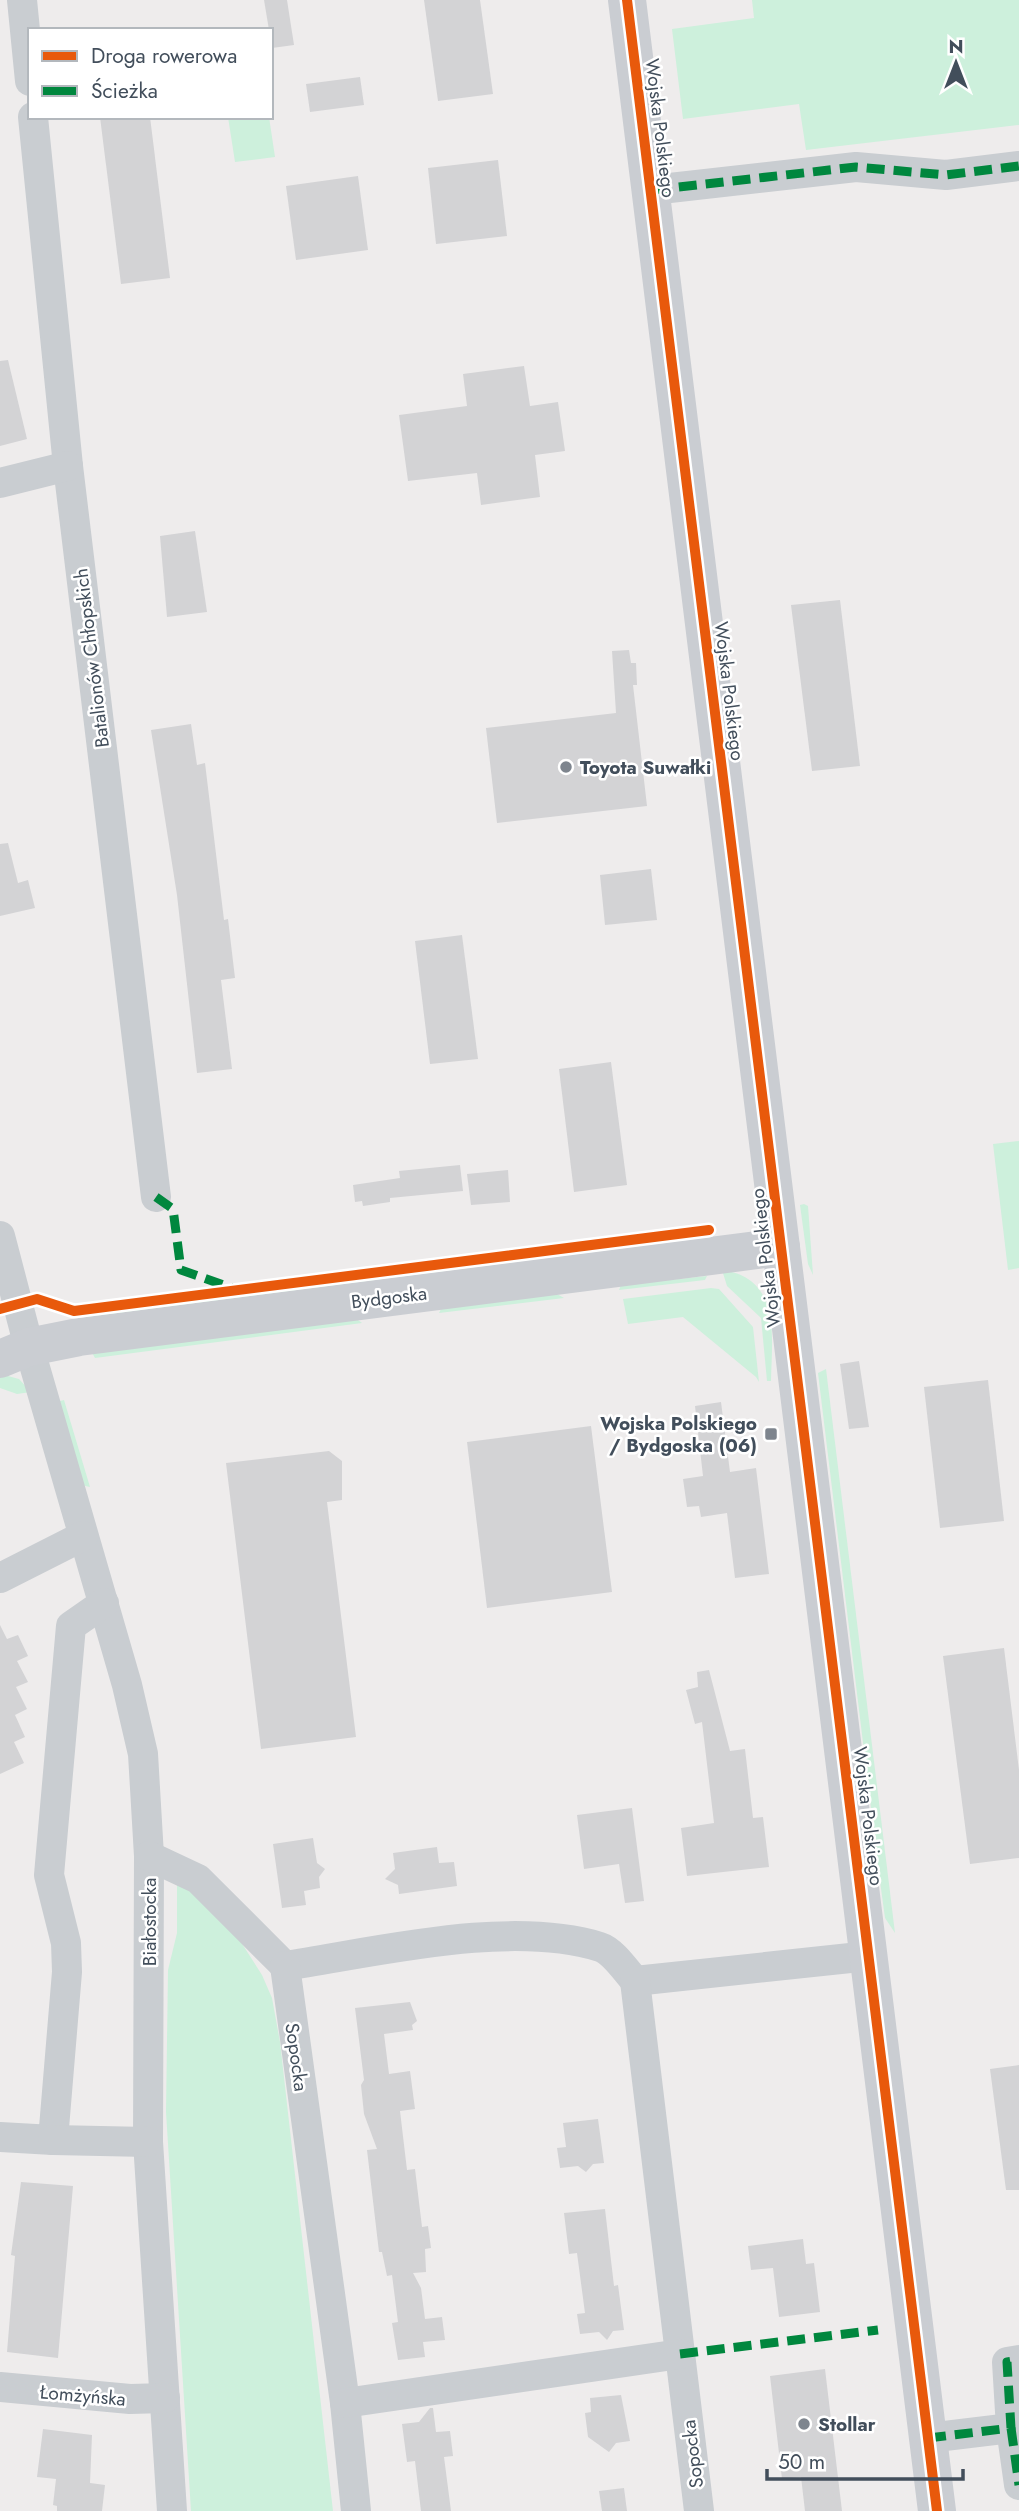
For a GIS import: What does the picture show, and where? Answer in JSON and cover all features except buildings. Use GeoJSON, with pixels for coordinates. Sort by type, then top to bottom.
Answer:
{"type":"FeatureCollection","features":[{"type":"Feature","properties":{"kind":"street"},"geometry":{"type":"LineString","coordinates":[[22,0],[28,60]]}},
{"type":"Feature","properties":{"kind":"street","name":"Wojska Polskiego"},"geometry":{"type":"LineString","coordinates":[[627,0],[937,2511]]}},
{"type":"Feature","properties":{"kind":"street","name":"Batalionów Chłopskich"},"geometry":{"type":"LineString","coordinates":[[33,119],[68,466],[156,1197]]}},
{"type":"Feature","properties":{"kind":"street"},"geometry":{"type":"LineString","coordinates":[[652,190],[856,167],[947,175],[1019,166]]}},
{"type":"Feature","properties":{"kind":"street"},"geometry":{"type":"LineString","coordinates":[[0,483],[68,466]]}},
{"type":"Feature","properties":{"kind":"street","name":"Białostocka"},"geometry":{"type":"LineString","coordinates":[[0,1236],[14,1353],[83,1536],[104,1603],[143,1754],[149,1856],[148,2142],[172,2511]]}},
{"type":"Feature","properties":{"kind":"street","name":"Bydgoska"},"geometry":{"type":"LineString","coordinates":[[14,1353],[188,1323],[781,1247]]}},
{"type":"Feature","properties":{"kind":"street"},"geometry":{"type":"LineString","coordinates":[[0,1578],[83,1536]]}},
{"type":"Feature","properties":{"kind":"street"},"geometry":{"type":"LineString","coordinates":[[53,2140],[67,1972],[66,1942],[49,1875],[71,1626],[104,1603]]}},
{"type":"Feature","properties":{"kind":"street"},"geometry":{"type":"LineString","coordinates":[[149,1856],[198,1879],[285,1966],[466,1939],[544,1938],[603,1948],[635,1980],[869,1956]]}},
{"type":"Feature","properties":{"kind":"street","name":"Sopocka"},"geometry":{"type":"LineString","coordinates":[[285,1966],[345,2403],[356,2511]]}},
{"type":"Feature","properties":{"kind":"street","name":"Sopocka"},"geometry":{"type":"LineString","coordinates":[[635,1980],[699,2511]]}},
{"type":"Feature","properties":{"kind":"street"},"geometry":{"type":"LineString","coordinates":[[0,2137],[148,2142]]}},
{"type":"Feature","properties":{"kind":"street"},"geometry":{"type":"LineString","coordinates":[[345,2403],[680,2354]]}},
{"type":"Feature","properties":{"kind":"street"},"geometry":{"type":"LineString","coordinates":[[1019,2360],[1007,2361],[1011,2428],[1019,2485]]}},
{"type":"Feature","properties":{"kind":"street","name":"Łomżyńska"},"geometry":{"type":"LineString","coordinates":[[0,2387],[125,2399],[165,2398]]}},
{"type":"Feature","properties":{"kind":"street"},"geometry":{"type":"LineString","coordinates":[[928,2438],[1011,2428]]}},
{"type":"Feature","properties":{"kind":"green space"},"geometry":{"type":"Polygon","coordinates":[[[752,0],[1019,0],[1019,125],[806,150],[799,104],[683,119],[672,29],[754,18],[752,0]]]}},
{"type":"Feature","properties":{"kind":"green space"},"geometry":{"type":"Polygon","coordinates":[[[228,119],[269,119],[275,157],[235,162],[228,119]]]}},
{"type":"Feature","properties":{"kind":"green space"},"geometry":{"type":"Polygon","coordinates":[[[1019,1141],[1019,1268],[1008,1270],[993,1144],[1019,1141]]]}},
{"type":"Feature","properties":{"kind":"green space"},"geometry":{"type":"Polygon","coordinates":[[[800,1205],[808,1206],[813,1275],[808,1264],[800,1205]]]}},
{"type":"Feature","properties":{"kind":"green space"},"geometry":{"type":"Polygon","coordinates":[[[698,1235],[700,1243],[562,1261],[556,1254],[698,1235]]]}},
{"type":"Feature","properties":{"kind":"green space"},"geometry":{"type":"Polygon","coordinates":[[[541,1256],[538,1264],[85,1320],[89,1313],[541,1256]]]}},
{"type":"Feature","properties":{"kind":"green space"},"geometry":{"type":"Polygon","coordinates":[[[722,1270],[741,1275],[755,1284],[764,1297],[771,1328],[771,1381],[767,1381],[761,1318],[727,1286],[722,1270]]]}},
{"type":"Feature","properties":{"kind":"green space"},"geometry":{"type":"Polygon","coordinates":[[[707,1276],[705,1280],[619,1290],[621,1285],[707,1276]]]}},
{"type":"Feature","properties":{"kind":"green space"},"geometry":{"type":"Polygon","coordinates":[[[719,1289],[753,1327],[759,1382],[683,1317],[628,1324],[623,1299],[719,1289]]]}},
{"type":"Feature","properties":{"kind":"green space"},"geometry":{"type":"Polygon","coordinates":[[[557,1294],[564,1298],[439,1313],[441,1309],[557,1294]]]}},
{"type":"Feature","properties":{"kind":"green space"},"geometry":{"type":"Polygon","coordinates":[[[358,1320],[362,1323],[95,1358],[91,1351],[358,1320]]]}},
{"type":"Feature","properties":{"kind":"green space"},"geometry":{"type":"Polygon","coordinates":[[[826,1369],[895,1933],[885,1918],[879,1874],[818,1373],[826,1369]]]}},
{"type":"Feature","properties":{"kind":"green space"},"geometry":{"type":"Polygon","coordinates":[[[0,1377],[19,1379],[31,1392],[17,1394],[0,1388],[0,1377]]]}},
{"type":"Feature","properties":{"kind":"green space"},"geometry":{"type":"Polygon","coordinates":[[[64,1400],[90,1487],[81,1485],[56,1402],[64,1400]]]}},
{"type":"Feature","properties":{"kind":"green space"},"geometry":{"type":"Polygon","coordinates":[[[177,1877],[239,1939],[262,1975],[272,1998],[280,2042],[333,2511],[191,2511],[166,2112],[168,1970],[177,1933],[177,1877]]]}},
{"type":"Feature","properties":{"kind":"marked path"},"geometry":{"type":"LineString","coordinates":[[652,190],[856,167],[946,175],[1019,166]]}},
{"type":"Feature","properties":{"kind":"marked path"},"geometry":{"type":"LineString","coordinates":[[156,1197],[173,1209],[181,1270],[232,1288]]}},
{"type":"Feature","properties":{"kind":"marked path"},"geometry":{"type":"LineString","coordinates":[[680,2354],[878,2330]]}},
{"type":"Feature","properties":{"kind":"marked path"},"geometry":{"type":"LineString","coordinates":[[928,2438],[1011,2428],[1007,2362],[1019,2360]]}},
{"type":"Feature","properties":{"kind":"marked path"},"geometry":{"type":"LineString","coordinates":[[1011,2428],[1019,2485]]}},
{"type":"Feature","properties":{"kind":"cycle path"},"geometry":{"type":"LineString","coordinates":[[627,0],[937,2511]]}},
{"type":"Feature","properties":{"kind":"cycle path"},"geometry":{"type":"LineString","coordinates":[[0,1309],[37,1299],[74,1311],[709,1230]]}},
{"type":"Feature","properties":{"kind":"place","name":"Toyota Suwałki"},"geometry":{"type":"Point","coordinates":[566,767]}},
{"type":"Feature","properties":{"kind":"place","name":"Wojska Polskiego / Bydgoska (06)"},"geometry":{"type":"Point","coordinates":[771,1434]}},
{"type":"Feature","properties":{"kind":"place","name":"Stollar"},"geometry":{"type":"Point","coordinates":[804,2424]}}]}
